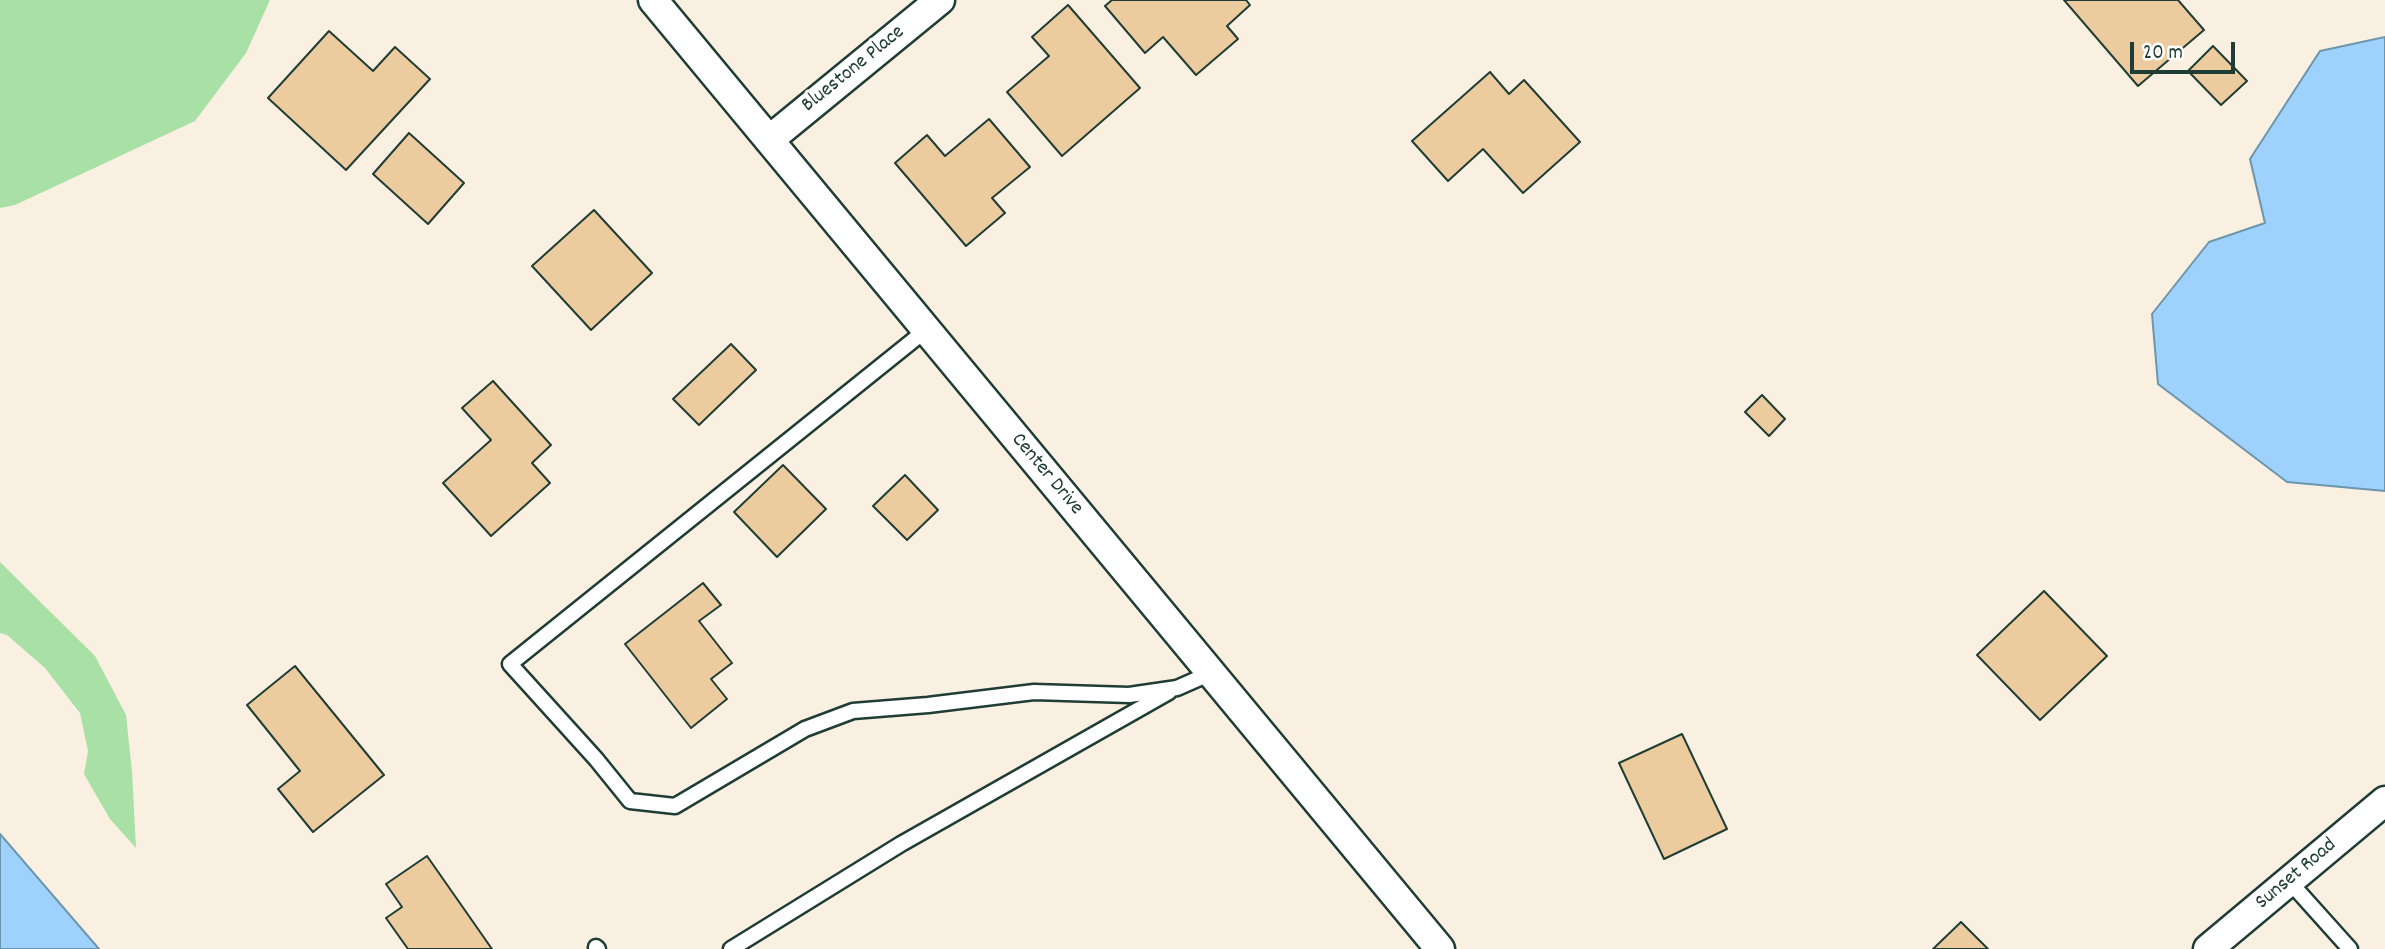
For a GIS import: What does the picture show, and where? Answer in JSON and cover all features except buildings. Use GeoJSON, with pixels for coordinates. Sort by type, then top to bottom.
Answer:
{"type":"FeatureCollection","features":[{"type":"Feature","properties":{"kind":"street","name":"Center Drive"},"geometry":{"type":"LineString","coordinates":[[653,0],[1440,949]]}},
{"type":"Feature","properties":{"kind":"street","name":"Bluestone Place"},"geometry":{"type":"LineString","coordinates":[[769,140],[940,0]]}},
{"type":"Feature","properties":{"kind":"street","name":"Sunset Road"},"geometry":{"type":"LineString","coordinates":[[2208,949],[2385,801]]}},
{"type":"Feature","properties":{"kind":"lane"},"geometry":{"type":"LineString","coordinates":[[926,330],[510,663],[631,801],[675,806],[805,729],[853,711],[1034,692],[1129,695],[1177,688]]}},
{"type":"Feature","properties":{"kind":"lane"},"geometry":{"type":"LineString","coordinates":[[731,949],[901,844],[1177,688],[1211,673]]}},
{"type":"Feature","properties":{"kind":"lane"},"geometry":{"type":"LineString","coordinates":[[2289,881],[2350,949]]}},
{"type":"Feature","properties":{"kind":"green space"},"geometry":{"type":"Polygon","coordinates":[[[0,0],[270,0],[246,53],[195,121],[15,205],[0,208],[0,0]]]}},
{"type":"Feature","properties":{"kind":"green space"},"geometry":{"type":"Polygon","coordinates":[[[0,562],[95,656],[126,715],[136,848],[110,819],[84,774],[88,751],[80,713],[45,668],[7,635],[0,633],[0,562]]]}},
{"type":"Feature","properties":{"kind":"water"},"geometry":{"type":"Polygon","coordinates":[[[2385,37],[2385,491],[2287,482],[2158,384],[2152,314],[2209,242],[2265,223],[2250,159],[2320,51],[2385,37]]]}},
{"type":"Feature","properties":{"kind":"water"},"geometry":{"type":"Polygon","coordinates":[[[0,834],[99,949],[0,949],[0,834]]]}}]}
